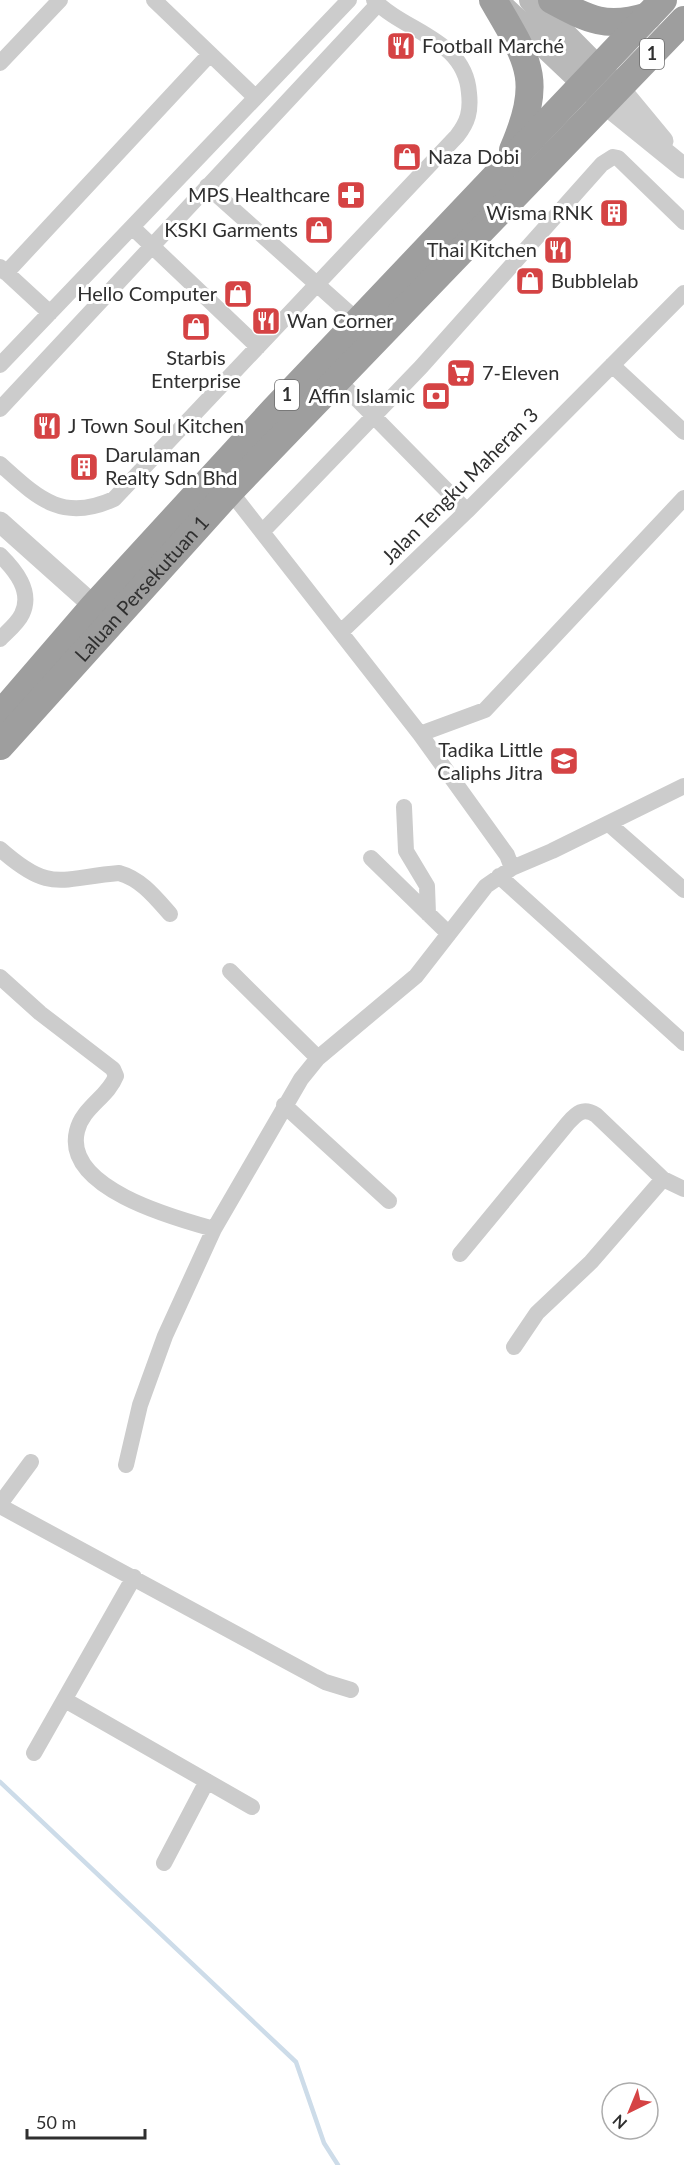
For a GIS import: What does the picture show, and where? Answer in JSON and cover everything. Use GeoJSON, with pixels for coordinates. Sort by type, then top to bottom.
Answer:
{"type":"FeatureCollection","features":[{"type":"Feature","properties":{"kind":"highway"},"geometry":{"type":"LineString","coordinates":[[495,0],[519,45],[532,81],[527,117],[507,164]]}},
{"type":"Feature","properties":{"kind":"highway"},"geometry":{"type":"LineString","coordinates":[[552,0],[584,18],[602,22],[625,23],[656,8]]}},
{"type":"Feature","properties":{"kind":"highway","name":"Laluan Persekutuan 1"},"geometry":{"type":"LineString","coordinates":[[0,715],[94,606],[358,321],[656,8]]}},
{"type":"Feature","properties":{"kind":"highway","name":"Laluan Persekutuan 1"},"geometry":{"type":"LineString","coordinates":[[0,746],[230,491],[684,20]]}},
{"type":"Feature","properties":{"kind":"main road"},"geometry":{"type":"LineString","coordinates":[[495,0],[592,77],[612,96]]}},
{"type":"Feature","properties":{"kind":"main road"},"geometry":{"type":"LineString","coordinates":[[531,0],[592,77]]}},
{"type":"Feature","properties":{"kind":"street"},"geometry":{"type":"LineString","coordinates":[[0,63],[60,0]]}},
{"type":"Feature","properties":{"kind":"street"},"geometry":{"type":"LineString","coordinates":[[154,0],[255,97]]}},
{"type":"Feature","properties":{"kind":"street"},"geometry":{"type":"LineString","coordinates":[[0,365],[349,0]]}},
{"type":"Feature","properties":{"kind":"street"},"geometry":{"type":"LineString","coordinates":[[0,409],[376,2],[445,46],[463,67],[469,86],[469,114],[457,136],[121,491],[103,504],[85,508],[41,500],[0,464]]}},
{"type":"Feature","properties":{"kind":"street"},"geometry":{"type":"LineString","coordinates":[[50,312],[3,270],[210,54]]}},
{"type":"Feature","properties":{"kind":"street"},"geometry":{"type":"LineString","coordinates":[[612,96],[684,168]]}},
{"type":"Feature","properties":{"kind":"street"},"geometry":{"type":"LineString","coordinates":[[263,531],[429,359],[602,164],[615,156],[684,222]]}},
{"type":"Feature","properties":{"kind":"street"},"geometry":{"type":"LineString","coordinates":[[207,186],[358,321]]}},
{"type":"Feature","properties":{"kind":"street"},"geometry":{"type":"LineString","coordinates":[[132,227],[258,347]]}},
{"type":"Feature","properties":{"kind":"street","name":"Jalan Tengku Maheran 3"},"geometry":{"type":"LineString","coordinates":[[340,632],[467,511],[684,293]]}},
{"type":"Feature","properties":{"kind":"street"},"geometry":{"type":"LineString","coordinates":[[612,365],[684,432]]}},
{"type":"Feature","properties":{"kind":"street"},"geometry":{"type":"LineString","coordinates":[[338,380],[467,511]]}},
{"type":"Feature","properties":{"kind":"street"},"geometry":{"type":"LineString","coordinates":[[230,491],[420,734],[507,855],[506,872],[684,1043]]}},
{"type":"Feature","properties":{"kind":"street"},"geometry":{"type":"LineString","coordinates":[[420,734],[485,710],[684,498]]}},
{"type":"Feature","properties":{"kind":"street"},"geometry":{"type":"LineString","coordinates":[[4,535],[94,606]]}},
{"type":"Feature","properties":{"kind":"street"},"geometry":{"type":"LineString","coordinates":[[0,555],[16,570],[25,604],[19,619],[0,639]]}},
{"type":"Feature","properties":{"kind":"street"},"geometry":{"type":"LineString","coordinates":[[126,1465],[140,1405],[165,1336],[214,1229],[284,1106],[318,1058],[416,976],[486,886],[506,872],[684,786]]}},
{"type":"Feature","properties":{"kind":"street"},"geometry":{"type":"LineString","coordinates":[[404,807],[406,851],[427,886],[428,914]]}},
{"type":"Feature","properties":{"kind":"street"},"geometry":{"type":"LineString","coordinates":[[609,824],[684,890]]}},
{"type":"Feature","properties":{"kind":"street"},"geometry":{"type":"LineString","coordinates":[[0,849],[27,872],[51,881],[64,882],[102,874],[128,875],[141,883],[170,914]]}},
{"type":"Feature","properties":{"kind":"street"},"geometry":{"type":"LineString","coordinates":[[371,858],[449,934]]}},
{"type":"Feature","properties":{"kind":"street"},"geometry":{"type":"LineString","coordinates":[[230,971],[318,1058]]}},
{"type":"Feature","properties":{"kind":"street"},"geometry":{"type":"LineString","coordinates":[[0,977],[40,1013],[113,1069],[116,1076],[113,1083],[83,1117],[77,1129],[75,1145],[78,1158],[87,1169],[102,1182],[137,1203],[165,1215],[214,1229]]}},
{"type":"Feature","properties":{"kind":"street"},"geometry":{"type":"LineString","coordinates":[[284,1106],[388,1201]]}},
{"type":"Feature","properties":{"kind":"street"},"geometry":{"type":"LineString","coordinates":[[460,1254],[568,1123],[581,1111],[588,1110],[596,1115],[663,1179],[684,1189]]}},
{"type":"Feature","properties":{"kind":"street"},"geometry":{"type":"LineString","coordinates":[[514,1347],[537,1313],[591,1262],[663,1179]]}},
{"type":"Feature","properties":{"kind":"street"},"geometry":{"type":"LineString","coordinates":[[31,1462],[0,1505],[325,1682],[351,1690]]}},
{"type":"Feature","properties":{"kind":"street"},"geometry":{"type":"LineString","coordinates":[[34,1753],[134,1577]]}},
{"type":"Feature","properties":{"kind":"street"},"geometry":{"type":"LineString","coordinates":[[65,1700],[252,1807]]}},
{"type":"Feature","properties":{"kind":"street"},"geometry":{"type":"LineString","coordinates":[[164,1863],[207,1781]]}},
{"type":"Feature","properties":{"kind":"waterway"},"geometry":{"type":"LineString","coordinates":[[0,1782],[296,2062],[324,2143],[338,2165]]}},
{"type":"Feature","properties":{"kind":"place","name":"Football Marché"},"geometry":{"type":"Point","coordinates":[401,46]}},
{"type":"Feature","properties":{"kind":"place","name":"Naza Dobi"},"geometry":{"type":"Point","coordinates":[407,157]}},
{"type":"Feature","properties":{"kind":"place","name":"MPS Healthcare"},"geometry":{"type":"Point","coordinates":[351,195]}},
{"type":"Feature","properties":{"kind":"place","name":"Wisma RNK"},"geometry":{"type":"Point","coordinates":[614,213]}},
{"type":"Feature","properties":{"kind":"place","name":"KSKI Garments"},"geometry":{"type":"Point","coordinates":[319,230]}},
{"type":"Feature","properties":{"kind":"place","name":"Thai Kitchen"},"geometry":{"type":"Point","coordinates":[558,250]}},
{"type":"Feature","properties":{"kind":"place","name":"Bubblelab"},"geometry":{"type":"Point","coordinates":[530,281]}},
{"type":"Feature","properties":{"kind":"place","name":"Hello Computer"},"geometry":{"type":"Point","coordinates":[238,294]}},
{"type":"Feature","properties":{"kind":"place","name":"Wan Corner"},"geometry":{"type":"Point","coordinates":[266,321]}},
{"type":"Feature","properties":{"kind":"place","name":"Starbis Enterprise"},"geometry":{"type":"Point","coordinates":[196,327]}},
{"type":"Feature","properties":{"kind":"place","name":"7-Eleven"},"geometry":{"type":"Point","coordinates":[461,373]}},
{"type":"Feature","properties":{"kind":"place","name":"Affin Islamic"},"geometry":{"type":"Point","coordinates":[436,396]}},
{"type":"Feature","properties":{"kind":"place","name":"J Town Soul Kitchen"},"geometry":{"type":"Point","coordinates":[47,426]}},
{"type":"Feature","properties":{"kind":"place","name":"Darulaman Realty Sdn Bhd"},"geometry":{"type":"Point","coordinates":[84,467]}},
{"type":"Feature","properties":{"kind":"place","name":"Tadika Little Caliphs Jitra"},"geometry":{"type":"Point","coordinates":[564,761]}}]}
